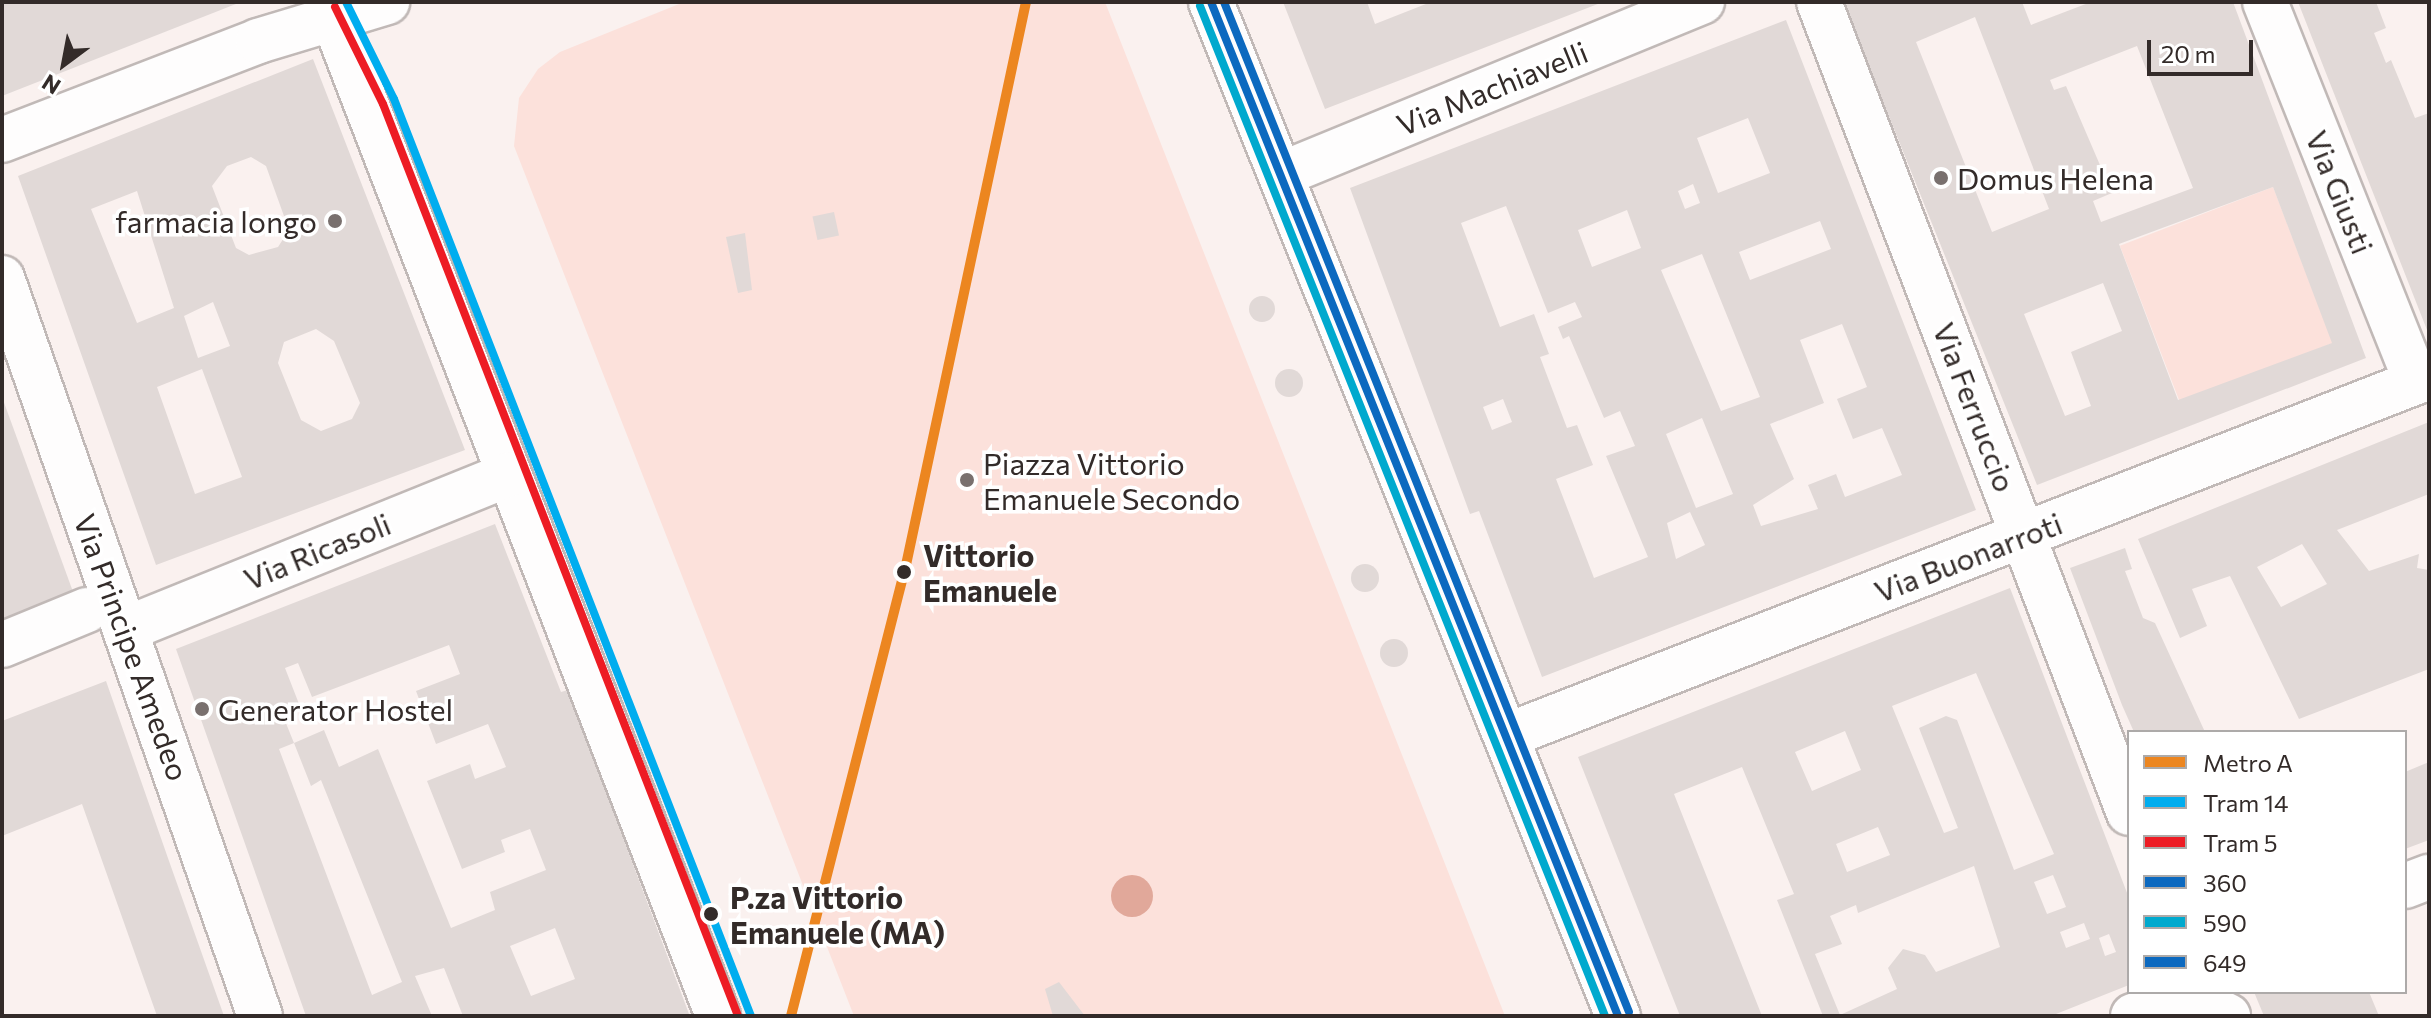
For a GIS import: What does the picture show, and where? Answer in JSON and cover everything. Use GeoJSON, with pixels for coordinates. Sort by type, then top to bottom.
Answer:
{"type":"FeatureCollection","features":[{"type":"Feature","properties":{"kind":"street"},"geometry":{"type":"LineString","coordinates":[[2,140],[331,10],[387,2]]}},
{"type":"Feature","properties":{"kind":"street"},"geometry":{"type":"LineString","coordinates":[[1211,2],[1618,1016]]}},
{"type":"Feature","properties":{"kind":"street","name":"Via Machiavelli"},"geometry":{"type":"LineString","coordinates":[[1282,174],[1702,2]]}},
{"type":"Feature","properties":{"kind":"street","name":"Via Ferruccio"},"geometry":{"type":"LineString","coordinates":[[1819,2],[2127,808]]}},
{"type":"Feature","properties":{"kind":"street","name":"Via Giusti"},"geometry":{"type":"LineString","coordinates":[[2265,2],[2422,380]]}},
{"type":"Feature","properties":{"kind":"street"},"geometry":{"type":"LineString","coordinates":[[331,10],[386,168],[718,1016]]}},
{"type":"Feature","properties":{"kind":"street","name":"Via Principe Amedeo"},"geometry":{"type":"LineString","coordinates":[[2,278],[260,1016]]}},
{"type":"Feature","properties":{"kind":"street","name":"Via Buonarroti"},"geometry":{"type":"LineString","coordinates":[[1506,736],[2422,380]]}},
{"type":"Feature","properties":{"kind":"street","name":"Via Ricasoli"},"geometry":{"type":"LineString","coordinates":[[126,629],[508,475]]}},
{"type":"Feature","properties":{"kind":"street"},"geometry":{"type":"LineString","coordinates":[[2,645],[87,610]]}},
{"type":"Feature","properties":{"kind":"street"},"geometry":{"type":"LineString","coordinates":[[2407,885],[2429,877]]}},
{"type":"Feature","properties":{"kind":"street"},"geometry":{"type":"LineString","coordinates":[[2133,1016],[2182,995],[2205,1000],[2228,1016]]}},
{"type":"Feature","properties":{"kind":"shaded area","name":"Piazza Vittorio Emanuele Secondo"},"geometry":{"type":"Polygon","coordinates":[[[684,2],[1105,2],[1505,1016],[854,1016],[514,146],[519,98],[538,69],[560,52],[684,2]]]}},
{"type":"Feature","properties":{"kind":"shaded area"},"geometry":{"type":"Polygon","coordinates":[[[2273,187],[2333,343],[2180,402],[2120,246],[2273,187]]]}},
{"type":"Feature","properties":{"kind":"shaded area"},"geometry":{"type":"Polygon","coordinates":[[[1132,875],[1147,881],[1153,896],[1147,911],[1132,917],[1117,911],[1111,896],[1117,881],[1132,875]]]}},
{"type":"Feature","properties":{"kind":"building"},"geometry":{"type":"Polygon","coordinates":[[[2,2],[241,2],[2,96],[2,2]]]}},
{"type":"Feature","properties":{"kind":"building"},"geometry":{"type":"Polygon","coordinates":[[[1283,2],[1367,2],[1375,24],[1431,2],[1603,2],[1325,109],[1283,2]]]}},
{"type":"Feature","properties":{"kind":"building"},"geometry":{"type":"Polygon","coordinates":[[[1843,2],[2022,2],[2031,25],[2091,2],[2233,2],[2366,358],[2037,485],[1843,2]],[[1975,17],[1916,42],[1992,232],[2049,209],[1975,17]],[[2137,46],[2050,80],[2054,90],[2066,86],[2112,193],[2093,201],[2101,222],[2193,188],[2137,46]],[[2273,187],[2119,244],[2178,400],[2332,343],[2273,187]],[[2103,283],[2024,314],[2065,416],[2091,406],[2071,352],[2122,331],[2103,283]]]}},
{"type":"Feature","properties":{"kind":"building"},"geometry":{"type":"Polygon","coordinates":[[[2298,2],[2376,2],[2386,28],[2374,33],[2386,63],[2391,60],[2415,118],[2429,113],[2429,335],[2298,2]]]}},
{"type":"Feature","properties":{"kind":"building"},"geometry":{"type":"Polygon","coordinates":[[[1786,20],[1976,510],[1542,677],[1479,511],[1470,514],[1350,188],[1786,20]],[[1748,118],[1697,138],[1718,193],[1770,173],[1748,118]],[[1693,184],[1678,191],[1685,209],[1700,203],[1693,184]],[[1506,206],[1461,223],[1500,327],[1534,314],[1549,354],[1540,357],[1567,428],[1577,425],[1593,465],[1556,479],[1594,578],[1648,557],[1606,456],[1635,446],[1620,411],[1604,418],[1569,336],[1563,339],[1558,327],[1582,317],[1575,302],[1548,313],[1506,206]],[[1627,210],[1578,230],[1592,267],[1641,248],[1627,210]],[[1820,221],[1739,252],[1750,280],[1831,249],[1820,221]],[[1702,254],[1661,270],[1721,411],[1760,397],[1702,254]],[[1842,324],[1800,340],[1824,403],[1770,424],[1794,479],[1753,505],[1761,526],[1818,509],[1808,485],[1836,474],[1845,497],[1902,475],[1882,428],[1853,439],[1837,399],[1867,387],[1842,324]],[[1503,399],[1483,407],[1492,430],[1512,422],[1503,399]],[[1702,418],[1666,434],[1696,508],[1733,494],[1702,418]],[[1690,512],[1667,523],[1676,559],[1705,545],[1690,512]]]}},
{"type":"Feature","properties":{"kind":"building"},"geometry":{"type":"Polygon","coordinates":[[[313,59],[465,450],[156,565],[18,176],[313,59]],[[251,157],[227,166],[212,186],[236,248],[249,255],[278,247],[289,230],[266,166],[251,157]],[[137,191],[91,209],[137,323],[174,308],[137,191]],[[213,302],[184,316],[198,358],[230,346],[213,302]],[[316,329],[284,342],[278,363],[301,420],[321,431],[352,419],[360,403],[334,341],[316,329]],[[202,369],[157,387],[195,494],[242,477],[202,369]]]}},
{"type":"Feature","properties":{"kind":"building"},"geometry":{"type":"Polygon","coordinates":[[[834,212],[839,235],[817,240],[812,217],[834,212]]]}},
{"type":"Feature","properties":{"kind":"building"},"geometry":{"type":"Polygon","coordinates":[[[745,233],[752,290],[738,293],[726,237],[745,233]]]}},
{"type":"Feature","properties":{"kind":"building"},"geometry":{"type":"Polygon","coordinates":[[[1262,296],[1272,299],[1275,309],[1272,319],[1262,322],[1252,319],[1249,309],[1252,299],[1262,296]]]}},
{"type":"Feature","properties":{"kind":"building"},"geometry":{"type":"Polygon","coordinates":[[[1289,369],[1299,373],[1303,383],[1299,393],[1289,397],[1279,393],[1275,383],[1279,373],[1289,369]]]}},
{"type":"Feature","properties":{"kind":"building"},"geometry":{"type":"Polygon","coordinates":[[[2,397],[76,600],[2,628],[2,397]]]}},
{"type":"Feature","properties":{"kind":"building"},"geometry":{"type":"Polygon","coordinates":[[[2429,422],[2429,494],[2337,530],[2369,571],[2419,554],[2417,568],[2429,570],[2429,669],[2299,719],[2230,576],[2192,589],[2207,626],[2180,638],[2138,539],[2429,422]],[[2302,544],[2257,567],[2281,607],[2327,584],[2302,544]]]}},
{"type":"Feature","properties":{"kind":"building"},"geometry":{"type":"Polygon","coordinates":[[[495,524],[561,692],[568,690],[689,1014],[463,1016],[444,968],[415,976],[432,1016],[306,1016],[176,649],[495,524]],[[449,645],[312,697],[298,663],[285,668],[301,709],[283,716],[294,743],[324,730],[339,767],[378,749],[451,928],[495,910],[490,892],[546,870],[530,829],[501,840],[505,852],[462,869],[427,781],[470,764],[475,779],[506,767],[488,724],[436,744],[416,691],[460,674],[449,645]],[[294,743],[279,749],[372,995],[402,982],[321,780],[311,786],[294,743]],[[555,928],[510,946],[531,996],[575,979],[555,928]]]}},
{"type":"Feature","properties":{"kind":"building"},"geometry":{"type":"Polygon","coordinates":[[[2125,548],[2132,569],[2125,571],[2143,618],[2155,623],[2204,730],[2133,730],[2070,568],[2125,548]]]}},
{"type":"Feature","properties":{"kind":"building"},"geometry":{"type":"Polygon","coordinates":[[[1365,564],[1375,568],[1379,578],[1375,588],[1365,592],[1355,588],[1351,578],[1355,568],[1365,564]]]}},
{"type":"Feature","properties":{"kind":"building"},"geometry":{"type":"Polygon","coordinates":[[[2010,588],[2127,893],[2127,986],[2051,1016],[1823,1016],[1777,900],[1794,894],[1742,767],[1674,794],[1762,1016],[1680,1016],[1578,757],[2010,588]],[[1976,673],[1892,706],[1944,833],[1958,828],[1919,728],[1946,716],[1957,720],[2014,870],[2054,854],[1976,673]],[[1845,731],[1795,752],[1812,791],[1861,770],[1845,731]],[[1878,827],[1836,844],[1847,872],[1890,855],[1878,827]],[[1974,866],[1858,913],[1856,905],[1830,916],[1842,944],[1815,954],[1840,1015],[1897,989],[1888,968],[1903,949],[1925,955],[1936,972],[2000,947],[1974,866]],[[2053,875],[2034,882],[2047,914],[2066,907],[2053,875]],[[2084,923],[2060,932],[2066,948],[2090,939],[2084,923]],[[2109,934],[2099,938],[2105,956],[2116,952],[2109,934]]]}},
{"type":"Feature","properties":{"kind":"building"},"geometry":{"type":"Polygon","coordinates":[[[1394,639],[1404,643],[1408,653],[1404,663],[1394,667],[1384,663],[1380,653],[1384,643],[1394,639]]]}},
{"type":"Feature","properties":{"kind":"building"},"geometry":{"type":"Polygon","coordinates":[[[106,681],[224,1016],[157,1016],[82,804],[2,836],[2,721],[106,681]]]}},
{"type":"Feature","properties":{"kind":"building"},"geometry":{"type":"Polygon","coordinates":[[[2429,762],[2429,840],[2407,848],[2407,771],[2429,762]]]}},
{"type":"Feature","properties":{"kind":"building"},"geometry":{"type":"Polygon","coordinates":[[[1059,982],[1085,1016],[1053,1016],[1045,989],[1059,982]]]}},
{"type":"Feature","properties":{"kind":"building"},"geometry":{"type":"Polygon","coordinates":[[[2255,994],[2370,994],[2379,1016],[2264,1016],[2255,994]]]}},
{"type":"Feature","properties":{"kind":"metro line","name":"A"},"geometry":{"type":"LineString","coordinates":[[791,1016],[906,565],[1026,2]]}},
{"type":"Feature","properties":{"kind":"tram line","name":"14"},"geometry":{"type":"LineString","coordinates":[[346,2],[394,99],[751,1016]]}},
{"type":"Feature","properties":{"kind":"tram line","name":"5"},"geometry":{"type":"LineString","coordinates":[[335,7],[383,104],[738,1016]]}},
{"type":"Feature","properties":{"kind":"transit line","name":"360"},"geometry":{"type":"LineString","coordinates":[[1211,2],[1618,1016]]}},
{"type":"Feature","properties":{"kind":"transit line","name":"649"},"geometry":{"type":"LineString","coordinates":[[1224,2],[1629,1012]]}},
{"type":"Feature","properties":{"kind":"transit line","name":"590"},"geometry":{"type":"LineString","coordinates":[[1200,6],[1605,1016]]}},
{"type":"Feature","properties":{"kind":"place","name":"Domus Helena"},"geometry":{"type":"Point","coordinates":[1941,178]}},
{"type":"Feature","properties":{"kind":"place","name":"farmacia longo"},"geometry":{"type":"Point","coordinates":[335,221]}},
{"type":"Feature","properties":{"kind":"place","name":"Piazza Vittorio Emanuele Secondo"},"geometry":{"type":"Point","coordinates":[967,480]}},
{"type":"Feature","properties":{"kind":"place","name":"Vittorio Emanuele"},"geometry":{"type":"Point","coordinates":[904,572]}},
{"type":"Feature","properties":{"kind":"place","name":"Generator Hostel"},"geometry":{"type":"Point","coordinates":[202,709]}},
{"type":"Feature","properties":{"kind":"place","name":"P.za Vittorio Emanuele (MA)"},"geometry":{"type":"Point","coordinates":[711,914]}}]}
